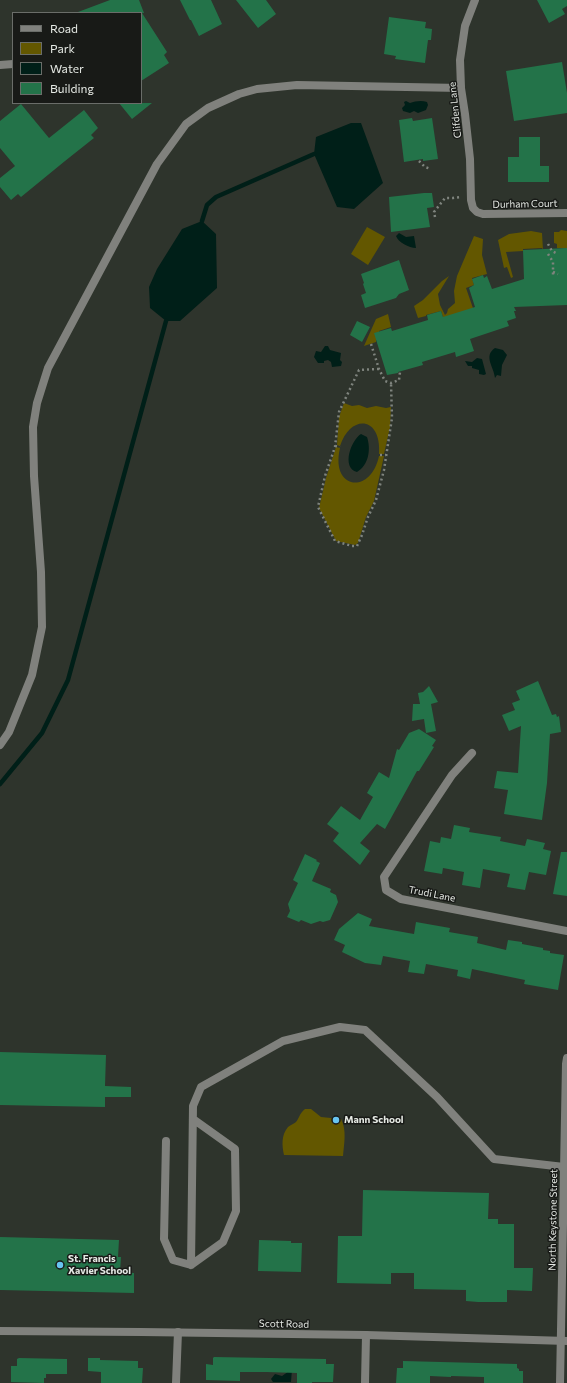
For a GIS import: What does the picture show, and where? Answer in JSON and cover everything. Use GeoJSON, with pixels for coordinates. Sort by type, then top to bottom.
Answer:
{"type":"FeatureCollection","features":[{"type":"Feature","properties":{"kind":"street","name":"Clifden Lane"},"geometry":{"type":"LineString","coordinates":[[475,0],[464,26],[460,60],[461,88],[466,114],[473,208],[477,212],[483,214]]}},
{"type":"Feature","properties":{"kind":"street"},"geometry":{"type":"LineString","coordinates":[[0,65],[12,64]]}},
{"type":"Feature","properties":{"kind":"street"},"geometry":{"type":"LineString","coordinates":[[0,746],[9,732],[32,675],[42,627],[41,572],[34,469],[33,427],[37,403],[48,368],[157,164],[173,141],[186,124],[208,108],[239,94],[257,89],[297,85],[461,88]]}},
{"type":"Feature","properties":{"kind":"street","name":"Durham Court"},"geometry":{"type":"LineString","coordinates":[[483,214],[567,213]]}},
{"type":"Feature","properties":{"kind":"street","name":"Trudi Lane"},"geometry":{"type":"LineString","coordinates":[[472,753],[452,775],[384,877],[386,890],[401,899],[567,931]]}},
{"type":"Feature","properties":{"kind":"street"},"geometry":{"type":"LineString","coordinates":[[191,1265],[193,1119],[194,1106],[201,1087],[283,1041],[340,1027],[365,1030],[437,1098],[494,1159],[564,1167]]}},
{"type":"Feature","properties":{"kind":"street","name":"North Keystone Street"},"geometry":{"type":"LineString","coordinates":[[560,1383],[564,1341],[564,1167],[567,1058]]}},
{"type":"Feature","properties":{"kind":"street"},"geometry":{"type":"LineString","coordinates":[[191,1265],[223,1242],[236,1211],[235,1149],[193,1119]]}},
{"type":"Feature","properties":{"kind":"street"},"geometry":{"type":"LineString","coordinates":[[166,1141],[164,1239],[174,1260],[191,1265]]}},
{"type":"Feature","properties":{"kind":"street","name":"Scott Road"},"geometry":{"type":"LineString","coordinates":[[0,1331],[366,1335],[564,1341]]}},
{"type":"Feature","properties":{"kind":"street"},"geometry":{"type":"LineString","coordinates":[[176,1383],[178,1332]]}},
{"type":"Feature","properties":{"kind":"street"},"geometry":{"type":"LineString","coordinates":[[365,1383],[366,1335]]}},
{"type":"Feature","properties":{"kind":"path"},"geometry":{"type":"LineString","coordinates":[[419,161],[425,167],[431,169]]}},
{"type":"Feature","properties":{"kind":"path"},"geometry":{"type":"LineString","coordinates":[[435,217],[434,212],[445,198],[471,195]]}},
{"type":"Feature","properties":{"kind":"path"},"geometry":{"type":"LineString","coordinates":[[548,244],[552,251],[558,254]]}},
{"type":"Feature","properties":{"kind":"path"},"geometry":{"type":"LineString","coordinates":[[548,254],[553,262],[553,276]]}},
{"type":"Feature","properties":{"kind":"path"},"geometry":{"type":"LineString","coordinates":[[553,272],[558,274]]}},
{"type":"Feature","properties":{"kind":"path"},"geometry":{"type":"LineString","coordinates":[[372,344],[379,369],[385,381],[392,382],[399,380],[400,372]]}},
{"type":"Feature","properties":{"kind":"path"},"geometry":{"type":"LineString","coordinates":[[379,369],[359,370],[339,412],[335,446],[318,508],[335,541],[352,546],[358,545],[376,500],[392,418],[392,382]]}},
{"type":"Feature","properties":{"kind":"path"},"geometry":{"type":"LineString","coordinates":[[335,446],[340,447]]}},
{"type":"Feature","properties":{"kind":"path"},"geometry":{"type":"LineString","coordinates":[[380,455],[386,455]]}},
{"type":"Feature","properties":{"kind":"green space"},"geometry":{"type":"Polygon","coordinates":[[[367,227],[385,237],[368,265],[351,254],[367,227]]]}},
{"type":"Feature","properties":{"kind":"green space"},"geometry":{"type":"Polygon","coordinates":[[[561,230],[567,231],[567,248],[557,248],[557,244],[554,243],[554,232],[559,232],[561,230]]]}},
{"type":"Feature","properties":{"kind":"green space"},"geometry":{"type":"Polygon","coordinates":[[[531,231],[542,233],[543,250],[542,248],[523,249],[523,251],[506,252],[513,277],[511,278],[507,267],[504,268],[498,240],[509,234],[531,231]]]}},
{"type":"Feature","properties":{"kind":"green space"},"geometry":{"type":"Polygon","coordinates":[[[474,236],[483,239],[482,255],[487,274],[472,278],[474,285],[466,288],[475,314],[444,320],[441,311],[418,318],[414,306],[423,300],[449,276],[438,294],[440,305],[445,315],[448,309],[455,303],[454,291],[457,276],[474,236]]]}},
{"type":"Feature","properties":{"kind":"green space"},"geometry":{"type":"Polygon","coordinates":[[[388,314],[391,327],[379,331],[381,339],[364,346],[376,319],[388,314]]]}},
{"type":"Feature","properties":{"kind":"green space"},"geometry":{"type":"Polygon","coordinates":[[[344,403],[352,406],[359,405],[367,408],[376,406],[386,408],[391,407],[390,427],[384,454],[379,454],[379,442],[376,432],[365,424],[358,424],[351,428],[345,435],[340,446],[337,445],[339,417],[344,403]]]}},
{"type":"Feature","properties":{"kind":"green space"},"geometry":{"type":"Polygon","coordinates":[[[336,447],[340,448],[338,462],[341,472],[346,479],[353,482],[361,482],[368,477],[375,469],[379,456],[384,456],[374,501],[366,517],[358,543],[355,545],[336,541],[319,508],[326,478],[336,447]]]}},
{"type":"Feature","properties":{"kind":"green space"},"geometry":{"type":"Polygon","coordinates":[[[305,1109],[311,1109],[321,1117],[341,1119],[345,1132],[343,1156],[284,1155],[284,1133],[288,1127],[296,1122],[305,1109]]]}},
{"type":"Feature","properties":{"kind":"water"},"geometry":{"type":"Polygon","coordinates":[[[406,101],[410,103],[425,101],[428,105],[426,110],[418,113],[414,111],[410,113],[403,111],[402,108],[405,105],[404,102],[406,101]]]}},
{"type":"Feature","properties":{"kind":"water"},"geometry":{"type":"Polygon","coordinates":[[[351,123],[361,123],[383,183],[354,209],[337,207],[314,154],[316,137],[351,123]]]}},
{"type":"Feature","properties":{"kind":"water"},"geometry":{"type":"Polygon","coordinates":[[[202,221],[216,234],[217,288],[180,321],[166,321],[150,308],[149,287],[157,269],[182,229],[202,221]]]}},
{"type":"Feature","properties":{"kind":"water"},"geometry":{"type":"Polygon","coordinates":[[[399,233],[406,237],[414,236],[416,248],[407,246],[401,242],[396,236],[399,233]]]}},
{"type":"Feature","properties":{"kind":"water"},"geometry":{"type":"Polygon","coordinates":[[[325,346],[328,346],[330,350],[341,353],[341,366],[332,367],[331,362],[328,360],[324,361],[324,363],[318,363],[314,357],[316,351],[321,352],[325,346]]]}},
{"type":"Feature","properties":{"kind":"water"},"geometry":{"type":"Polygon","coordinates":[[[495,348],[503,350],[507,355],[502,365],[501,376],[497,375],[495,378],[489,358],[495,348]]]}},
{"type":"Feature","properties":{"kind":"water"},"geometry":{"type":"Polygon","coordinates":[[[477,358],[482,359],[486,374],[484,375],[479,374],[479,370],[472,368],[472,366],[468,366],[465,361],[472,362],[477,358]]]}},
{"type":"Feature","properties":{"kind":"water"},"geometry":{"type":"Polygon","coordinates":[[[361,434],[367,437],[369,452],[364,465],[357,472],[349,465],[349,454],[357,437],[361,434]]]}},
{"type":"Feature","properties":{"kind":"water"},"geometry":{"type":"Polygon","coordinates":[[[292,1369],[291,1382],[273,1382],[271,1379],[275,1374],[282,1376],[292,1369]]]}},
{"type":"Feature","properties":{"kind":"building"},"geometry":{"type":"Polygon","coordinates":[[[110,0],[139,0],[144,13],[142,12],[78,12],[110,0]]]}},
{"type":"Feature","properties":{"kind":"building"},"geometry":{"type":"Polygon","coordinates":[[[180,0],[211,0],[222,24],[199,36],[180,0]]]}},
{"type":"Feature","properties":{"kind":"building"},"geometry":{"type":"Polygon","coordinates":[[[236,0],[266,0],[276,14],[258,28],[236,0]]]}},
{"type":"Feature","properties":{"kind":"building"},"geometry":{"type":"Polygon","coordinates":[[[537,0],[567,0],[567,6],[562,9],[565,14],[549,23],[537,0]]]}},
{"type":"Feature","properties":{"kind":"building"},"geometry":{"type":"Polygon","coordinates":[[[142,13],[167,52],[164,55],[169,63],[142,80],[142,13]]]}},
{"type":"Feature","properties":{"kind":"building"},"geometry":{"type":"Polygon","coordinates":[[[389,17],[426,22],[425,28],[432,29],[431,40],[428,40],[425,63],[395,59],[396,56],[384,54],[389,17]]]}},
{"type":"Feature","properties":{"kind":"building"},"geometry":{"type":"Polygon","coordinates":[[[562,62],[567,93],[567,113],[514,121],[506,71],[562,62]]]}},
{"type":"Feature","properties":{"kind":"building"},"geometry":{"type":"Polygon","coordinates":[[[152,103],[132,119],[120,104],[152,103]]]}},
{"type":"Feature","properties":{"kind":"building"},"geometry":{"type":"Polygon","coordinates":[[[21,104],[49,138],[84,110],[98,128],[91,135],[94,138],[21,197],[18,194],[11,200],[0,187],[0,178],[15,166],[0,148],[0,121],[21,104]]]}},
{"type":"Feature","properties":{"kind":"building"},"geometry":{"type":"Polygon","coordinates":[[[412,118],[413,121],[432,118],[438,159],[423,161],[423,159],[404,162],[399,120],[412,118]]]}},
{"type":"Feature","properties":{"kind":"building"},"geometry":{"type":"Polygon","coordinates":[[[519,137],[540,137],[540,166],[549,166],[549,182],[508,182],[508,157],[519,157],[519,137]]]}},
{"type":"Feature","properties":{"kind":"building"},"geometry":{"type":"Polygon","coordinates":[[[432,193],[434,207],[427,208],[430,227],[391,232],[389,197],[432,193]]]}},
{"type":"Feature","properties":{"kind":"building"},"geometry":{"type":"Polygon","coordinates":[[[567,248],[567,305],[514,307],[516,311],[514,311],[516,318],[507,321],[509,326],[470,339],[474,351],[456,357],[455,352],[422,362],[423,365],[387,375],[374,333],[391,328],[392,331],[428,320],[427,315],[441,311],[443,317],[475,307],[469,288],[474,285],[472,279],[483,275],[484,278],[487,276],[492,289],[524,279],[523,250],[567,248]]]}},
{"type":"Feature","properties":{"kind":"building"},"geometry":{"type":"Polygon","coordinates":[[[399,260],[409,290],[399,294],[396,298],[365,308],[361,295],[366,293],[361,274],[399,260]]]}},
{"type":"Feature","properties":{"kind":"building"},"geometry":{"type":"Polygon","coordinates":[[[357,321],[370,327],[362,342],[350,335],[357,321]]]}},
{"type":"Feature","properties":{"kind":"building"},"geometry":{"type":"Polygon","coordinates":[[[538,681],[552,715],[556,714],[557,717],[559,716],[561,732],[550,734],[547,783],[542,820],[504,814],[508,790],[494,788],[497,771],[518,773],[521,726],[509,731],[502,715],[515,710],[512,703],[520,700],[516,691],[538,681]]]}},
{"type":"Feature","properties":{"kind":"building"},"geometry":{"type":"Polygon","coordinates":[[[429,686],[438,702],[431,704],[436,731],[426,733],[424,719],[412,721],[413,704],[420,704],[418,693],[423,692],[429,686]]]}},
{"type":"Feature","properties":{"kind":"building"},"geometry":{"type":"Polygon","coordinates":[[[419,729],[436,740],[432,746],[434,747],[419,771],[417,771],[385,829],[377,824],[360,843],[370,851],[360,865],[333,841],[339,833],[327,824],[341,806],[360,820],[373,797],[367,793],[379,772],[389,778],[397,749],[399,750],[409,733],[419,729]]]}},
{"type":"Feature","properties":{"kind":"building"},"geometry":{"type":"Polygon","coordinates":[[[454,825],[470,828],[469,832],[501,837],[500,841],[525,846],[527,839],[545,843],[543,849],[551,851],[546,875],[529,872],[525,890],[507,887],[510,874],[483,869],[480,888],[462,885],[464,872],[443,868],[442,874],[424,871],[430,841],[440,843],[441,837],[451,839],[454,825]]]}},
{"type":"Feature","properties":{"kind":"building"},"geometry":{"type":"Polygon","coordinates":[[[561,852],[567,852],[567,896],[553,894],[561,852]]]}},
{"type":"Feature","properties":{"kind":"building"},"geometry":{"type":"Polygon","coordinates":[[[305,854],[320,863],[312,881],[331,889],[330,892],[336,895],[338,902],[330,920],[311,924],[301,920],[299,922],[287,917],[290,911],[288,904],[298,883],[293,880],[305,854]]]}},
{"type":"Feature","properties":{"kind":"building"},"geometry":{"type":"Polygon","coordinates":[[[358,913],[372,919],[369,926],[414,934],[416,922],[450,928],[449,932],[478,937],[477,943],[506,950],[508,940],[543,948],[543,950],[550,951],[550,953],[564,955],[558,990],[524,984],[525,980],[472,969],[470,979],[457,976],[458,970],[426,964],[424,974],[408,972],[410,961],[383,956],[381,965],[365,963],[342,952],[345,945],[334,940],[339,929],[358,913]]]}},
{"type":"Feature","properties":{"kind":"building"},"geometry":{"type":"Polygon","coordinates":[[[0,1052],[106,1055],[105,1086],[131,1087],[131,1097],[105,1097],[105,1107],[0,1105],[0,1052]]]}},
{"type":"Feature","properties":{"kind":"building"},"geometry":{"type":"Polygon","coordinates":[[[363,1190],[489,1193],[488,1219],[498,1219],[498,1224],[514,1224],[514,1268],[533,1268],[532,1291],[507,1290],[507,1302],[478,1302],[466,1301],[466,1290],[414,1289],[414,1273],[391,1273],[391,1284],[337,1283],[338,1236],[362,1236],[363,1190]]]}},
{"type":"Feature","properties":{"kind":"building","name":"St. Francis Xavier School"},"geometry":{"type":"Polygon","coordinates":[[[0,1237],[119,1240],[118,1257],[121,1257],[120,1272],[134,1273],[134,1293],[0,1290],[0,1237]]]}},
{"type":"Feature","properties":{"kind":"building"},"geometry":{"type":"Polygon","coordinates":[[[259,1240],[291,1241],[291,1243],[302,1243],[301,1272],[258,1271],[259,1240]]]}},
{"type":"Feature","properties":{"kind":"building"},"geometry":{"type":"Polygon","coordinates":[[[214,1357],[326,1359],[326,1364],[334,1364],[333,1382],[297,1383],[297,1373],[266,1372],[240,1372],[240,1381],[206,1380],[206,1364],[213,1365],[214,1357]]]}},
{"type":"Feature","properties":{"kind":"building"},"geometry":{"type":"Polygon","coordinates":[[[88,1358],[100,1358],[100,1360],[138,1361],[138,1368],[143,1368],[142,1383],[101,1383],[101,1372],[88,1371],[88,1358]]]}},
{"type":"Feature","properties":{"kind":"building"},"geometry":{"type":"Polygon","coordinates":[[[17,1359],[67,1359],[67,1374],[46,1374],[44,1383],[11,1382],[11,1366],[17,1366],[17,1359]]]}},
{"type":"Feature","properties":{"kind":"building"},"geometry":{"type":"Polygon","coordinates":[[[403,1361],[517,1364],[519,1371],[523,1371],[523,1383],[484,1383],[484,1377],[430,1376],[430,1383],[396,1383],[397,1368],[403,1368],[403,1361]]]}},
{"type":"Feature","properties":{"kind":"waterway"},"geometry":{"type":"LineString","coordinates":[[202,221],[207,205],[216,197],[314,154]]}},
{"type":"Feature","properties":{"kind":"waterway"},"geometry":{"type":"LineString","coordinates":[[0,784],[42,733],[68,680],[166,321]]}},
{"type":"Feature","properties":{"kind":"place","name":"Mann School"},"geometry":{"type":"Point","coordinates":[336,1120]}},
{"type":"Feature","properties":{"kind":"place","name":"St. Francis Xavier School"},"geometry":{"type":"Point","coordinates":[60,1265]}}]}
